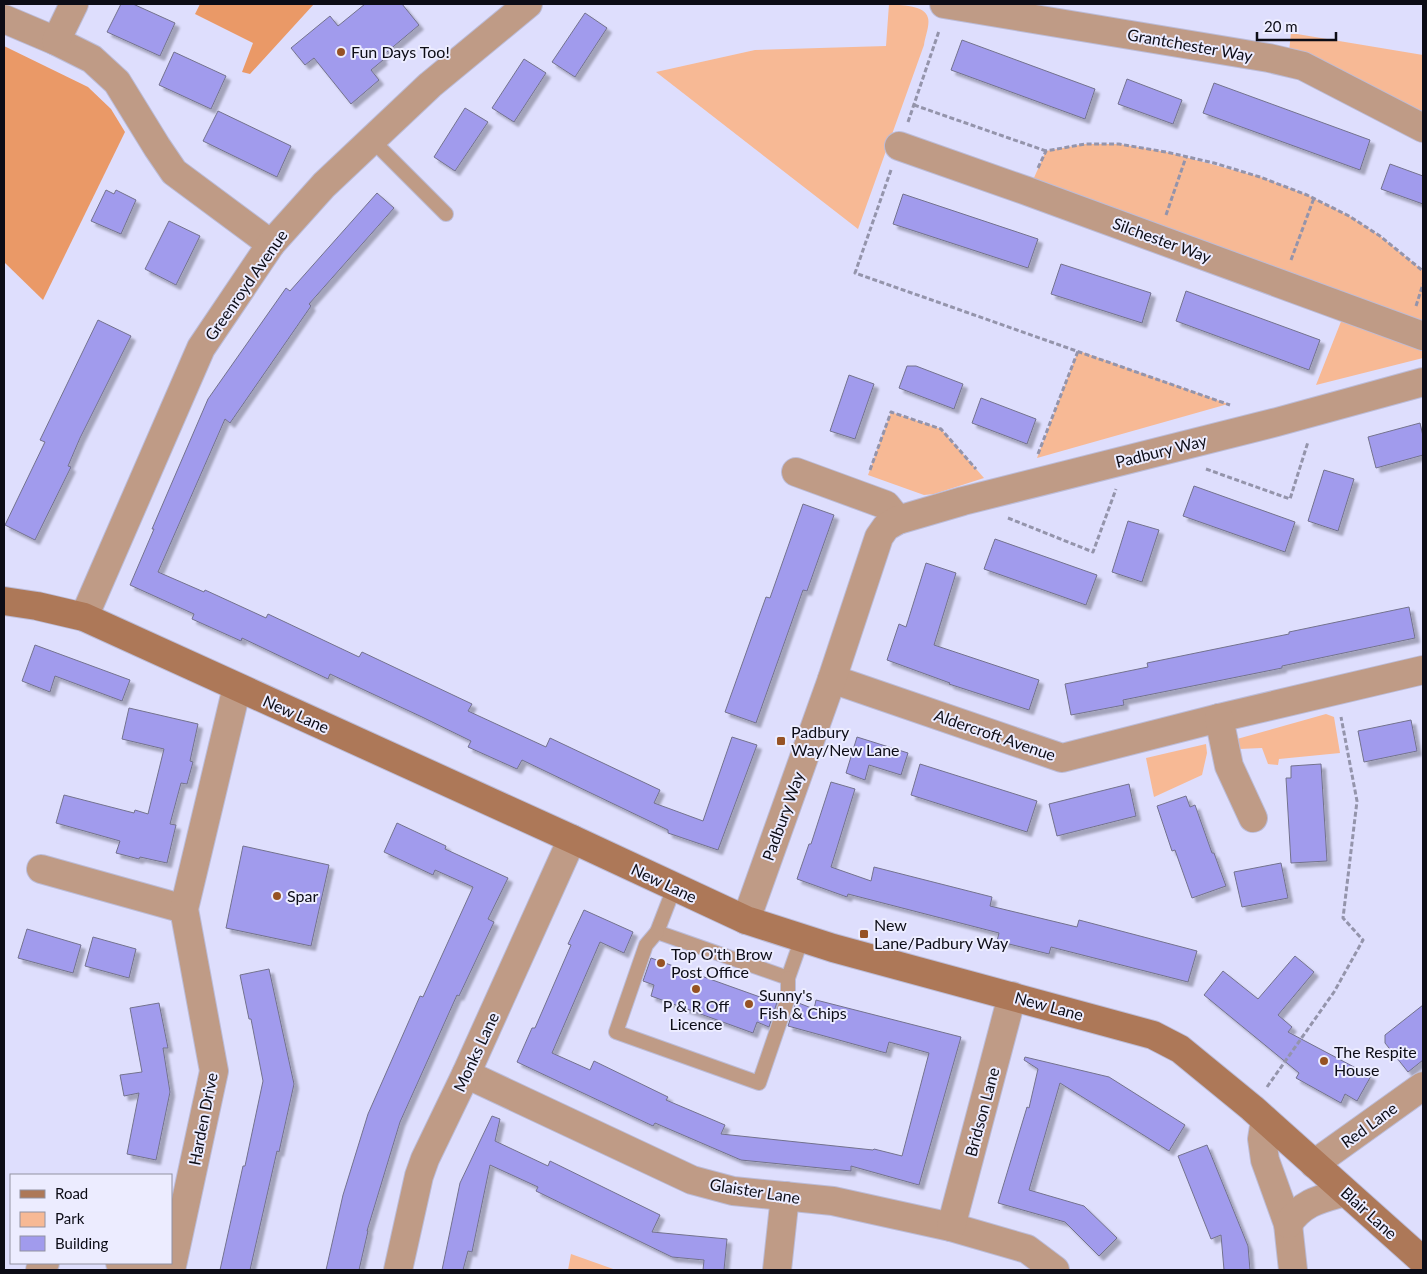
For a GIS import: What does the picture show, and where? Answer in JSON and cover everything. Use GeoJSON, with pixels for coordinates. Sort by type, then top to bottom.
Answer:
{"type":"FeatureCollection","features":[{"type":"Feature","properties":{"kind":"street"},"geometry":{"type":"LineString","coordinates":[[56,41],[74,4]]}},
{"type":"Feature","properties":{"kind":"street","name":"Greenroyd Avenue"},"geometry":{"type":"LineString","coordinates":[[84,617],[201,348],[271,244],[324,185],[372,140],[430,86],[528,4]]}},
{"type":"Feature","properties":{"kind":"street","name":"Grantchester Way"},"geometry":{"type":"LineString","coordinates":[[944,4],[1269,58],[1302,66],[1423,128]]}},
{"type":"Feature","properties":{"kind":"street"},"geometry":{"type":"LineString","coordinates":[[4,19],[92,59],[118,82],[157,148],[174,172],[271,244]]}},
{"type":"Feature","properties":{"kind":"street","name":"Silchester Way"},"geometry":{"type":"LineString","coordinates":[[899,146],[1028,190],[1423,336]]}},
{"type":"Feature","properties":{"kind":"street","name":"Padbury Way"},"geometry":{"type":"LineString","coordinates":[[746,920],[832,679],[879,537],[886,527],[898,520],[996,492],[1127,460],[1423,382]]}},
{"type":"Feature","properties":{"kind":"street"},"geometry":{"type":"LineString","coordinates":[[796,472],[886,505],[898,520]]}},
{"type":"Feature","properties":{"kind":"street","name":"New Lane"},"geometry":{"type":"LineString","coordinates":[[4,601],[37,606],[84,617],[746,920],[802,938],[1153,1035],[1180,1049],[1259,1114],[1314,1164]]}},
{"type":"Feature","properties":{"kind":"street","name":"Aldercroft Avenue"},"geometry":{"type":"LineString","coordinates":[[832,679],[1062,758],[1336,689],[1423,670]]}},
{"type":"Feature","properties":{"kind":"street","name":"Harden Drive"},"geometry":{"type":"LineString","coordinates":[[171,1270],[214,1071],[184,909],[237,688]]}},
{"type":"Feature","properties":{"kind":"street"},"geometry":{"type":"LineString","coordinates":[[1219,718],[1229,766],[1253,818]]}},
{"type":"Feature","properties":{"kind":"street","name":"Monks Lane"},"geometry":{"type":"LineString","coordinates":[[398,1270],[422,1167],[572,839]]}},
{"type":"Feature","properties":{"kind":"street"},"geometry":{"type":"LineString","coordinates":[[42,868],[184,909]]}},
{"type":"Feature","properties":{"kind":"street","name":"Bridson Lane"},"geometry":{"type":"LineString","coordinates":[[952,1227],[1012,996]]}},
{"type":"Feature","properties":{"kind":"street","name":"Glaister Lane"},"geometry":{"type":"LineString","coordinates":[[466,1074],[692,1180],[733,1191],[833,1201],[952,1227],[1027,1249],[1054,1270]]}},
{"type":"Feature","properties":{"kind":"street","name":"Red Lane"},"geometry":{"type":"LineString","coordinates":[[1314,1164],[1423,1086]]}},
{"type":"Feature","properties":{"kind":"street"},"geometry":{"type":"LineString","coordinates":[[1259,1114],[1265,1160],[1288,1224],[1293,1270]]}},
{"type":"Feature","properties":{"kind":"street","name":"Blair Lane"},"geometry":{"type":"LineString","coordinates":[[1314,1164],[1423,1261]]}},
{"type":"Feature","properties":{"kind":"street"},"geometry":{"type":"LineString","coordinates":[[1288,1224],[1296,1213],[1314,1201],[1345,1192]]}},
{"type":"Feature","properties":{"kind":"street"},"geometry":{"type":"LineString","coordinates":[[777,1270],[785,1196]]}},
{"type":"Feature","properties":{"kind":"street"},"geometry":{"type":"LineString","coordinates":[[126,1264],[159,1270]]}},
{"type":"Feature","properties":{"kind":"lane"},"geometry":{"type":"LineString","coordinates":[[372,140],[446,214]]}},
{"type":"Feature","properties":{"kind":"lane"},"geometry":{"type":"LineString","coordinates":[[674,888],[657,932],[646,945],[616,1032],[759,1083],[788,998],[788,978],[802,938]]}},
{"type":"Feature","properties":{"kind":"lane"},"geometry":{"type":"LineString","coordinates":[[657,932],[788,978]]}},
{"type":"Feature","properties":{"kind":"path"},"geometry":{"type":"LineString","coordinates":[[914,105],[1046,151],[1085,144],[1119,144],[1186,156],[1260,177],[1314,198],[1357,221],[1380,236],[1423,271]]}},
{"type":"Feature","properties":{"kind":"path"},"geometry":{"type":"LineString","coordinates":[[1028,190],[1046,151]]}},
{"type":"Feature","properties":{"kind":"path"},"geometry":{"type":"LineString","coordinates":[[1158,239],[1186,156]]}},
{"type":"Feature","properties":{"kind":"path"},"geometry":{"type":"LineString","coordinates":[[1282,284],[1314,198]]}},
{"type":"Feature","properties":{"kind":"path"},"geometry":{"type":"LineString","coordinates":[[855,273],[1236,407]]}},
{"type":"Feature","properties":{"kind":"path"},"geometry":{"type":"LineString","coordinates":[[1026,485],[1078,351]]}},
{"type":"Feature","properties":{"kind":"path"},"geometry":{"type":"LineString","coordinates":[[1206,468],[1290,499],[1318,410]]}},
{"type":"Feature","properties":{"kind":"path"},"geometry":{"type":"LineString","coordinates":[[862,497],[891,412],[941,429],[996,492]]}},
{"type":"Feature","properties":{"kind":"path"},"geometry":{"type":"LineString","coordinates":[[1006,518],[1093,552],[1127,460]]}},
{"type":"Feature","properties":{"kind":"path"},"geometry":{"type":"LineString","coordinates":[[1259,1114],[1334,992],[1363,940],[1343,918],[1357,801],[1336,689]]}},
{"type":"Feature","properties":{"kind":"green space"},"geometry":{"type":"Polygon","coordinates":[[[889,4],[911,6],[922,10],[926,13],[928,24],[924,45],[858,229],[656,72],[755,50],[886,46],[889,4]]]}},
{"type":"Feature","properties":{"kind":"green space"},"geometry":{"type":"Polygon","coordinates":[[[1291,33],[1423,55],[1423,120],[1289,52],[1291,33]]]}},
{"type":"Feature","properties":{"kind":"green space"},"geometry":{"type":"Polygon","coordinates":[[[1085,144],[1119,144],[1166,152],[1260,177],[1307,195],[1349,216],[1380,236],[1423,271],[1423,323],[1033,180],[1046,151],[1085,144]]]}},
{"type":"Feature","properties":{"kind":"green space"},"geometry":{"type":"Polygon","coordinates":[[[1342,319],[1423,351],[1423,358],[1316,385],[1342,319]]]}},
{"type":"Feature","properties":{"kind":"green space"},"geometry":{"type":"Polygon","coordinates":[[[1079,351],[1228,404],[1037,458],[1079,351]]]}},
{"type":"Feature","properties":{"kind":"green space"},"geometry":{"type":"Polygon","coordinates":[[[891,412],[941,429],[984,478],[934,494],[924,495],[868,475],[891,412]]]}},
{"type":"Feature","properties":{"kind":"green space"},"geometry":{"type":"Polygon","coordinates":[[[1326,714],[1334,717],[1340,753],[1279,759],[1278,765],[1268,764],[1262,748],[1239,749],[1237,739],[1326,714]]]}},
{"type":"Feature","properties":{"kind":"green space"},"geometry":{"type":"Polygon","coordinates":[[[1206,744],[1207,753],[1202,775],[1154,797],[1146,758],[1206,744]]]}},
{"type":"Feature","properties":{"kind":"green space"},"geometry":{"type":"Polygon","coordinates":[[[571,1254],[616,1270],[568,1270],[571,1254]]]}},
{"type":"Feature","properties":{"kind":"shaded area"},"geometry":{"type":"Polygon","coordinates":[[[200,4],[314,4],[250,74],[242,72],[253,43],[195,14],[200,4]]]}},
{"type":"Feature","properties":{"kind":"shaded area"},"geometry":{"type":"Polygon","coordinates":[[[4,46],[88,87],[111,109],[125,132],[43,300],[4,262],[4,46]]]}},
{"type":"Feature","properties":{"kind":"building"},"geometry":{"type":"Polygon","coordinates":[[[121,4],[133,4],[175,23],[160,56],[107,32],[121,4]]]}},
{"type":"Feature","properties":{"kind":"building","name":"Fun Days Too!"},"geometry":{"type":"Polygon","coordinates":[[[365,4],[402,4],[419,25],[381,57],[383,60],[371,70],[379,80],[351,104],[314,58],[305,65],[291,48],[330,16],[338,26],[365,4]]]}},
{"type":"Feature","properties":{"kind":"building"},"geometry":{"type":"Polygon","coordinates":[[[585,13],[607,28],[575,77],[552,62],[585,13]]]}},
{"type":"Feature","properties":{"kind":"building"},"geometry":{"type":"Polygon","coordinates":[[[962,40],[1095,89],[1085,119],[951,70],[962,40]]]}},
{"type":"Feature","properties":{"kind":"building"},"geometry":{"type":"Polygon","coordinates":[[[174,52],[226,76],[211,109],[159,85],[174,52]]]}},
{"type":"Feature","properties":{"kind":"building"},"geometry":{"type":"Polygon","coordinates":[[[524,59],[546,73],[514,122],[492,108],[524,59]]]}},
{"type":"Feature","properties":{"kind":"building"},"geometry":{"type":"Polygon","coordinates":[[[1127,79],[1182,100],[1173,124],[1118,104],[1127,79]]]}},
{"type":"Feature","properties":{"kind":"building"},"geometry":{"type":"Polygon","coordinates":[[[1214,83],[1370,140],[1360,170],[1203,113],[1214,83]]]}},
{"type":"Feature","properties":{"kind":"building"},"geometry":{"type":"Polygon","coordinates":[[[465,108],[488,122],[455,171],[434,157],[465,108]]]}},
{"type":"Feature","properties":{"kind":"building"},"geometry":{"type":"Polygon","coordinates":[[[218,111],[291,146],[277,177],[203,141],[218,111]]]}},
{"type":"Feature","properties":{"kind":"building"},"geometry":{"type":"Polygon","coordinates":[[[1390,164],[1423,176],[1423,204],[1381,189],[1390,164]]]}},
{"type":"Feature","properties":{"kind":"building"},"geometry":{"type":"Polygon","coordinates":[[[106,190],[114,194],[116,190],[136,200],[121,234],[91,221],[106,190]]]}},
{"type":"Feature","properties":{"kind":"building"},"geometry":{"type":"Polygon","coordinates":[[[377,193],[394,208],[309,304],[311,306],[230,423],[225,419],[158,572],[204,592],[205,590],[266,618],[268,614],[359,657],[362,652],[472,704],[468,711],[546,747],[550,738],[660,790],[654,803],[703,821],[732,737],[757,745],[718,850],[668,833],[668,830],[522,760],[517,769],[468,747],[471,741],[422,717],[330,674],[328,679],[242,638],[241,641],[192,619],[194,614],[130,585],[208,399],[286,288],[290,291],[377,193]]]}},
{"type":"Feature","properties":{"kind":"building"},"geometry":{"type":"Polygon","coordinates":[[[903,194],[1038,239],[1028,268],[893,224],[903,194]]]}},
{"type":"Feature","properties":{"kind":"building"},"geometry":{"type":"Polygon","coordinates":[[[169,221],[200,236],[176,285],[145,269],[169,221]]]}},
{"type":"Feature","properties":{"kind":"building"},"geometry":{"type":"Polygon","coordinates":[[[1061,264],[1151,293],[1142,323],[1051,294],[1061,264]]]}},
{"type":"Feature","properties":{"kind":"building"},"geometry":{"type":"Polygon","coordinates":[[[1186,291],[1320,340],[1309,370],[1176,321],[1186,291]]]}},
{"type":"Feature","properties":{"kind":"building"},"geometry":{"type":"Polygon","coordinates":[[[98,320],[131,336],[80,438],[68,466],[71,467],[35,540],[5,525],[45,442],[40,440],[98,320]]]}},
{"type":"Feature","properties":{"kind":"building"},"geometry":{"type":"Polygon","coordinates":[[[907,366],[916,366],[963,384],[954,409],[899,388],[907,366]]]}},
{"type":"Feature","properties":{"kind":"building"},"geometry":{"type":"Polygon","coordinates":[[[849,375],[874,384],[855,439],[830,431],[849,375]]]}},
{"type":"Feature","properties":{"kind":"building"},"geometry":{"type":"Polygon","coordinates":[[[981,398],[1036,419],[1027,444],[972,423],[981,398]]]}},
{"type":"Feature","properties":{"kind":"building"},"geometry":{"type":"Polygon","coordinates":[[[1420,423],[1423,436],[1423,455],[1376,468],[1368,437],[1420,423]]]}},
{"type":"Feature","properties":{"kind":"building"},"geometry":{"type":"Polygon","coordinates":[[[1324,470],[1354,479],[1338,531],[1308,521],[1324,470]]]}},
{"type":"Feature","properties":{"kind":"building"},"geometry":{"type":"Polygon","coordinates":[[[1194,486],[1295,522],[1285,552],[1183,516],[1194,486]]]}},
{"type":"Feature","properties":{"kind":"building"},"geometry":{"type":"Polygon","coordinates":[[[803,504],[834,515],[807,591],[803,590],[756,723],[725,712],[766,597],[770,598],[803,504]]]}},
{"type":"Feature","properties":{"kind":"building"},"geometry":{"type":"Polygon","coordinates":[[[1128,521],[1159,530],[1142,582],[1112,572],[1128,521]]]}},
{"type":"Feature","properties":{"kind":"building"},"geometry":{"type":"Polygon","coordinates":[[[995,539],[1097,575],[1086,605],[984,569],[995,539]]]}},
{"type":"Feature","properties":{"kind":"building"},"geometry":{"type":"Polygon","coordinates":[[[926,563],[956,573],[934,645],[1039,680],[1029,710],[949,684],[887,660],[899,624],[906,627],[926,563]]]}},
{"type":"Feature","properties":{"kind":"building"},"geometry":{"type":"Polygon","coordinates":[[[1409,607],[1415,638],[1282,666],[1282,668],[1123,700],[1124,705],[1071,715],[1065,684],[1148,667],[1147,663],[1409,607]]]}},
{"type":"Feature","properties":{"kind":"building"},"geometry":{"type":"Polygon","coordinates":[[[35,645],[130,680],[122,701],[55,676],[50,692],[22,681],[35,645]]]}},
{"type":"Feature","properties":{"kind":"building"},"geometry":{"type":"Polygon","coordinates":[[[129,708],[198,724],[190,761],[193,762],[187,784],[181,783],[170,824],[176,825],[167,863],[116,853],[120,841],[56,823],[64,795],[134,813],[135,810],[148,814],[164,749],[122,739],[129,708]]]}},
{"type":"Feature","properties":{"kind":"building"},"geometry":{"type":"Polygon","coordinates":[[[1411,720],[1417,751],[1364,762],[1358,731],[1411,720]]]}},
{"type":"Feature","properties":{"kind":"building"},"geometry":{"type":"Polygon","coordinates":[[[857,737],[908,753],[901,775],[869,765],[865,780],[846,773],[857,737]]]}},
{"type":"Feature","properties":{"kind":"building"},"geometry":{"type":"Polygon","coordinates":[[[920,764],[1037,801],[1027,832],[911,795],[920,764]]]}},
{"type":"Feature","properties":{"kind":"building"},"geometry":{"type":"Polygon","coordinates":[[[1321,764],[1327,861],[1291,863],[1286,778],[1291,778],[1291,766],[1321,764]]]}},
{"type":"Feature","properties":{"kind":"building"},"geometry":{"type":"Polygon","coordinates":[[[831,782],[855,789],[831,867],[871,881],[874,867],[992,897],[990,906],[1077,927],[1079,920],[1197,951],[1188,982],[1051,947],[1049,954],[997,941],[999,933],[848,894],[847,897],[797,879],[809,844],[811,844],[831,782]]]}},
{"type":"Feature","properties":{"kind":"building"},"geometry":{"type":"Polygon","coordinates":[[[1129,784],[1136,816],[1057,836],[1049,804],[1129,784]]]}},
{"type":"Feature","properties":{"kind":"building"},"geometry":{"type":"Polygon","coordinates":[[[1186,796],[1190,807],[1195,805],[1226,886],[1192,898],[1175,850],[1172,851],[1157,806],[1186,796]]]}},
{"type":"Feature","properties":{"kind":"building"},"geometry":{"type":"Polygon","coordinates":[[[397,823],[446,846],[445,849],[508,878],[488,919],[494,922],[459,996],[457,995],[400,1122],[367,1231],[359,1270],[326,1270],[343,1195],[368,1114],[420,996],[423,997],[473,887],[435,870],[433,875],[384,852],[397,823]]]}},
{"type":"Feature","properties":{"kind":"building","name":"Spar"},"geometry":{"type":"Polygon","coordinates":[[[243,846],[329,865],[311,946],[226,928],[243,846]]]}},
{"type":"Feature","properties":{"kind":"building"},"geometry":{"type":"Polygon","coordinates":[[[1281,863],[1288,898],[1242,907],[1234,872],[1281,863]]]}},
{"type":"Feature","properties":{"kind":"building"},"geometry":{"type":"Polygon","coordinates":[[[584,910],[633,932],[624,953],[600,942],[552,1053],[590,1070],[594,1061],[668,1097],[666,1100],[725,1125],[721,1134],[874,1149],[902,1156],[929,1053],[889,1042],[886,1053],[788,1026],[796,1002],[814,1009],[816,1000],[961,1037],[919,1185],[851,1166],[851,1171],[741,1160],[655,1123],[653,1126],[517,1062],[532,1028],[535,1028],[571,945],[568,944],[584,910]]]}},
{"type":"Feature","properties":{"kind":"building"},"geometry":{"type":"Polygon","coordinates":[[[27,929],[81,945],[73,973],[18,958],[27,929]]]}},
{"type":"Feature","properties":{"kind":"building"},"geometry":{"type":"Polygon","coordinates":[[[93,937],[136,949],[129,978],[85,966],[93,937]]]}},
{"type":"Feature","properties":{"kind":"building"},"geometry":{"type":"Polygon","coordinates":[[[1295,956],[1314,972],[1278,1015],[1292,1027],[1288,1032],[1371,1076],[1357,1101],[1345,1094],[1341,1103],[1296,1078],[1299,1073],[1204,995],[1223,971],[1258,999],[1295,956]]]}},
{"type":"Feature","properties":{"kind":"building"},"geometry":{"type":"Polygon","coordinates":[[[651,958],[760,997],[762,990],[779,996],[769,1027],[757,1022],[753,1033],[651,996],[654,985],[643,981],[651,958]]]}},
{"type":"Feature","properties":{"kind":"building"},"geometry":{"type":"Polygon","coordinates":[[[269,969],[294,1084],[250,1270],[220,1270],[263,1081],[240,975],[269,969]]]}},
{"type":"Feature","properties":{"kind":"building"},"geometry":{"type":"Polygon","coordinates":[[[159,1003],[168,1048],[163,1048],[170,1092],[156,1160],[127,1154],[139,1093],[124,1096],[120,1075],[142,1072],[130,1008],[159,1003]]]}},
{"type":"Feature","properties":{"kind":"building"},"geometry":{"type":"Polygon","coordinates":[[[1423,1005],[1423,1060],[1408,1072],[1385,1043],[1385,1035],[1423,1005]]]}},
{"type":"Feature","properties":{"kind":"building"},"geometry":{"type":"Polygon","coordinates":[[[1025,1057],[1109,1077],[1185,1125],[1169,1151],[1060,1083],[1029,1190],[1084,1206],[1117,1238],[1099,1256],[1065,1222],[998,1203],[1027,1107],[1029,1108],[1038,1069],[1024,1060],[1025,1057]]]}},
{"type":"Feature","properties":{"kind":"building"},"geometry":{"type":"Polygon","coordinates":[[[492,1116],[500,1119],[495,1141],[548,1166],[550,1161],[660,1215],[652,1232],[727,1239],[724,1270],[703,1270],[704,1260],[672,1257],[536,1191],[538,1187],[490,1165],[472,1252],[468,1251],[463,1270],[442,1270],[460,1183],[492,1116]]]}},
{"type":"Feature","properties":{"kind":"building"},"geometry":{"type":"Polygon","coordinates":[[[1207,1145],[1248,1246],[1250,1270],[1224,1270],[1221,1235],[1211,1239],[1178,1156],[1207,1145]]]}},
{"type":"Feature","properties":{"kind":"place","name":"Fun Days Too!"},"geometry":{"type":"Point","coordinates":[341,52]}},
{"type":"Feature","properties":{"kind":"place","name":"Padbury Way/New Lane"},"geometry":{"type":"Point","coordinates":[781,741]}},
{"type":"Feature","properties":{"kind":"place","name":"Spar"},"geometry":{"type":"Point","coordinates":[277,896]}},
{"type":"Feature","properties":{"kind":"place","name":"New Lane/Padbury Way"},"geometry":{"type":"Point","coordinates":[864,934]}},
{"type":"Feature","properties":{"kind":"place","name":"Top O'th Brow Post Office"},"geometry":{"type":"Point","coordinates":[661,963]}},
{"type":"Feature","properties":{"kind":"place","name":"P & R Off Licence"},"geometry":{"type":"Point","coordinates":[696,989]}},
{"type":"Feature","properties":{"kind":"place","name":"Sunny's Fish & Chips"},"geometry":{"type":"Point","coordinates":[749,1004]}},
{"type":"Feature","properties":{"kind":"place","name":"The Respite House"},"geometry":{"type":"Point","coordinates":[1324,1061]}}]}
